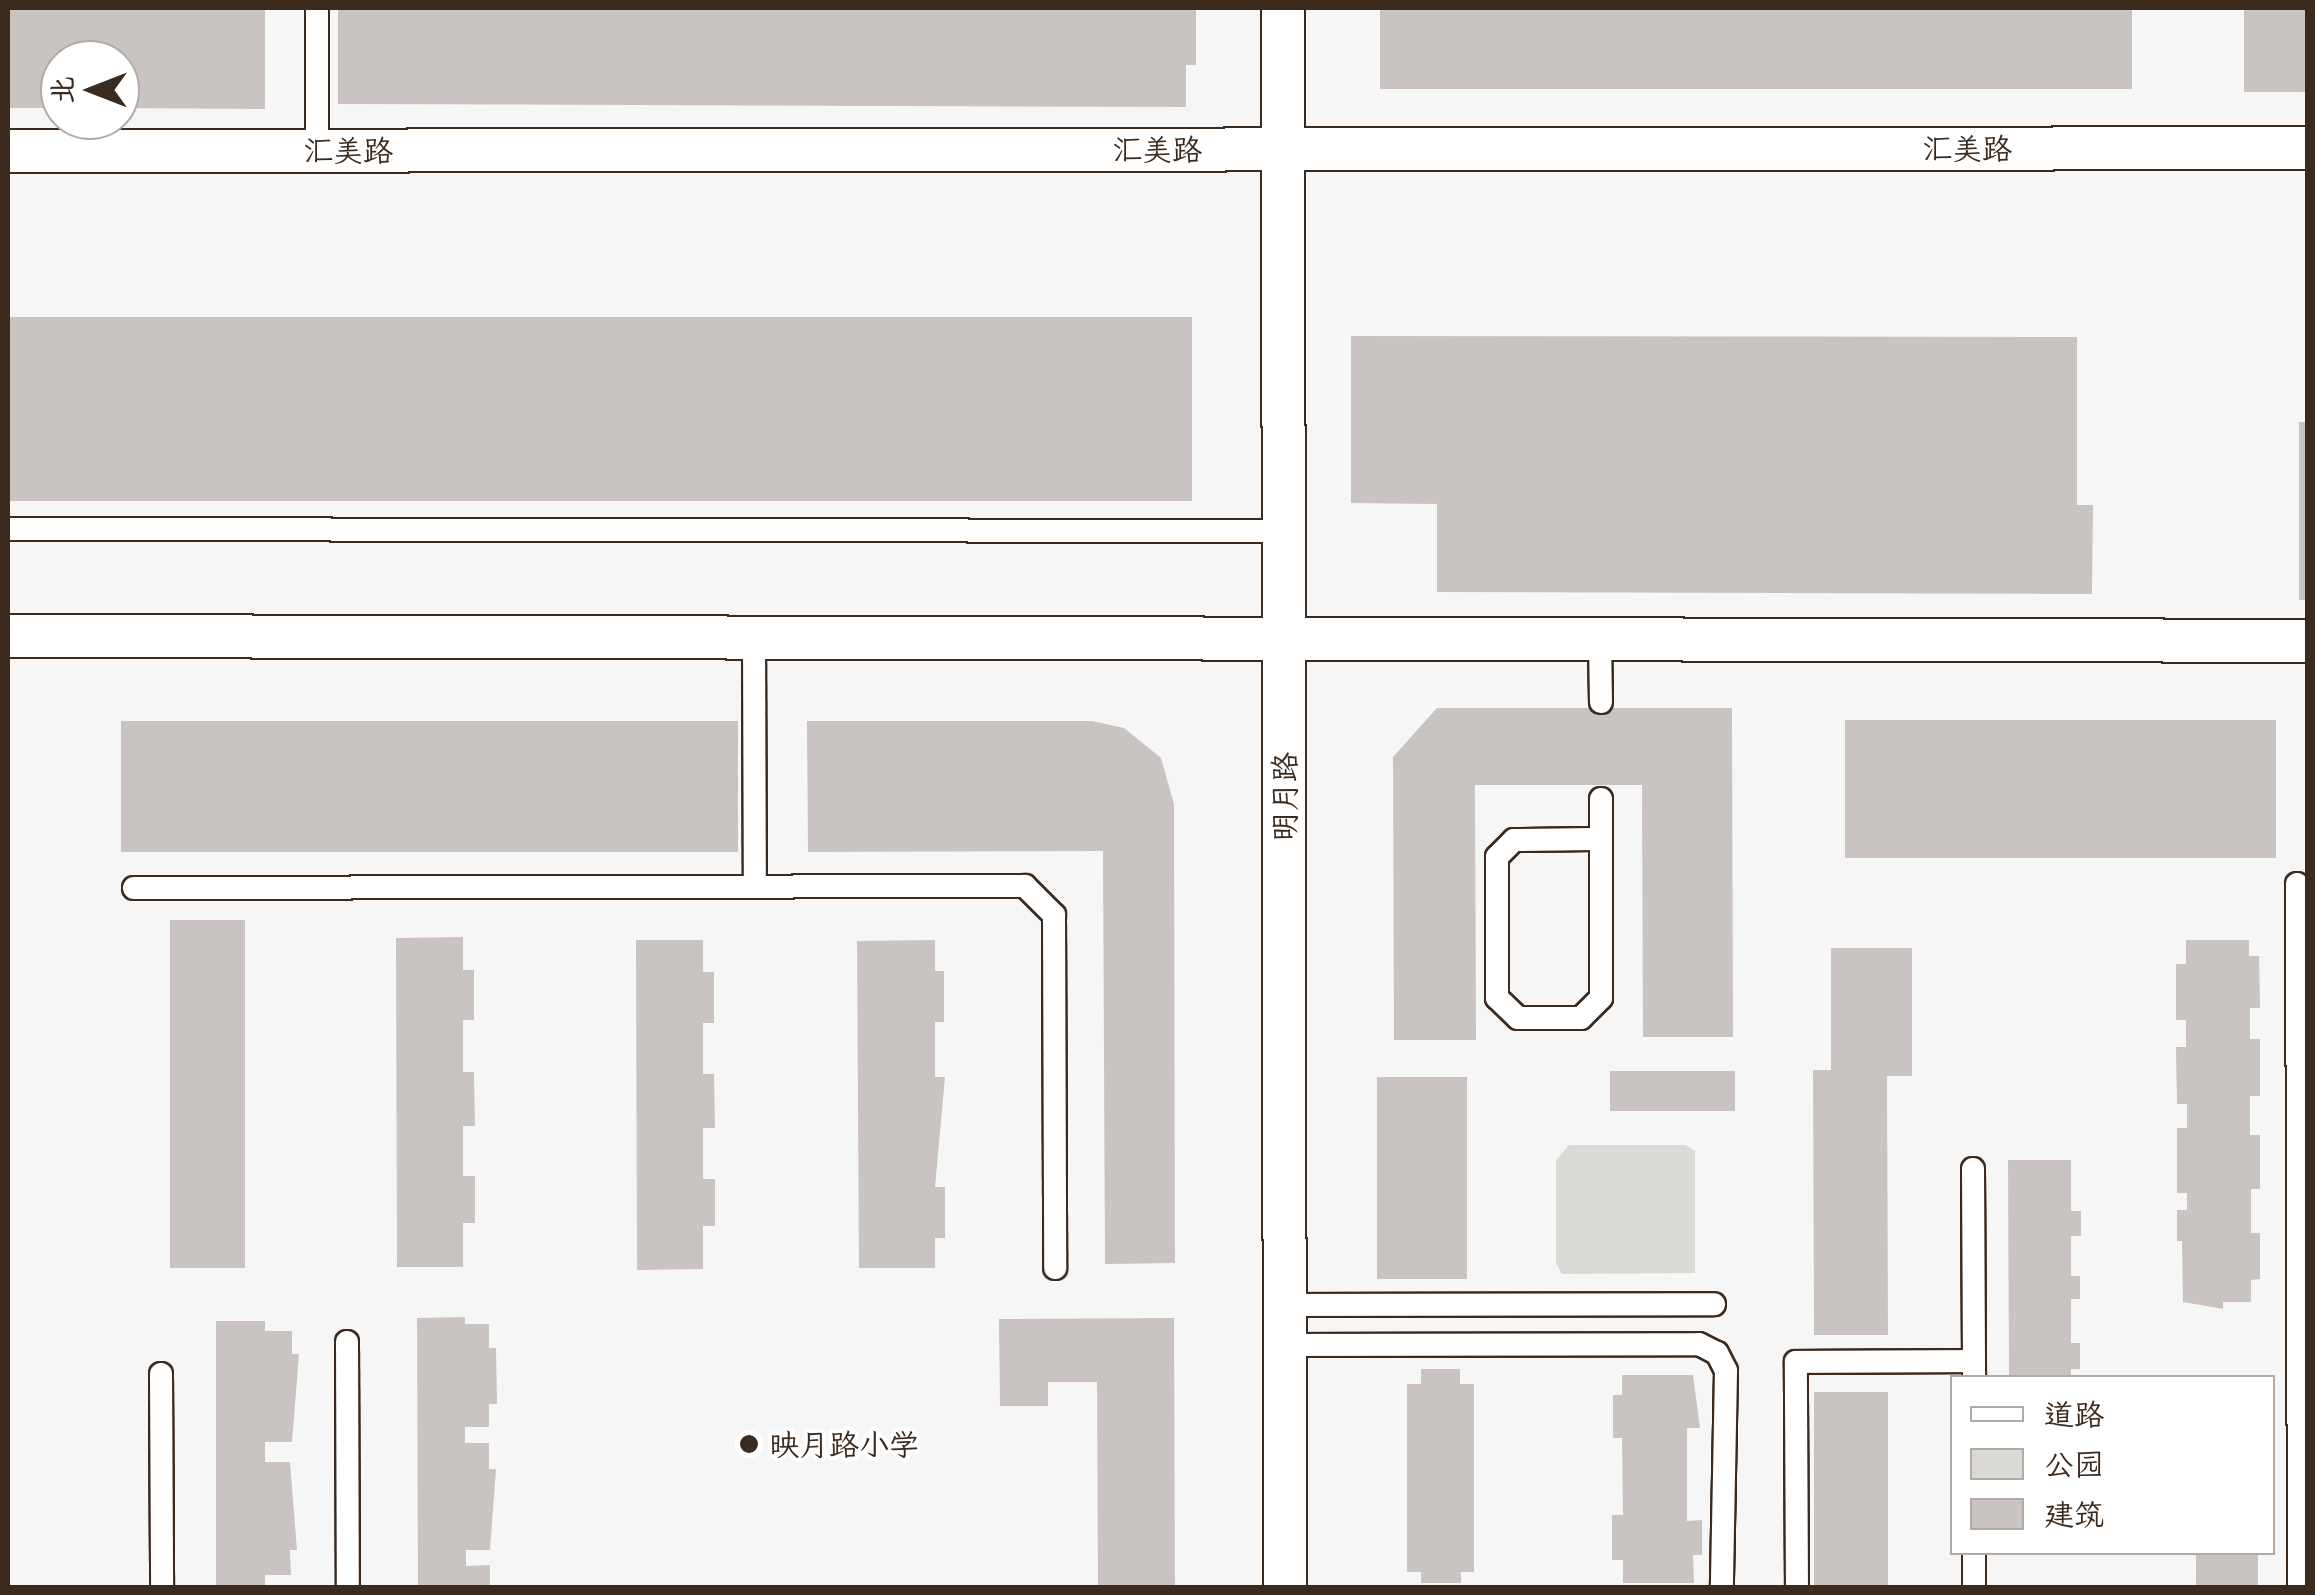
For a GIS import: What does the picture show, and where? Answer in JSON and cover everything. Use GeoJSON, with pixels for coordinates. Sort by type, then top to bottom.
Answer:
{"type":"FeatureCollection","features":[{"type":"Feature","properties":{"kind":"street","name":"明月路"},"geometry":{"type":"LineString","coordinates":[[1283,8],[1286,1588]]}},
{"type":"Feature","properties":{"kind":"street","name":"汇美路"},"geometry":{"type":"LineString","coordinates":[[8,151],[2308,148]]}},
{"type":"Feature","properties":{"kind":"street"},"geometry":{"type":"LineString","coordinates":[[8,636],[2308,641]]}},
{"type":"Feature","properties":{"kind":"lane"},"geometry":{"type":"LineString","coordinates":[[317,8],[317,150]]}},
{"type":"Feature","properties":{"kind":"lane"},"geometry":{"type":"LineString","coordinates":[[8,529],[1284,532]]}},
{"type":"Feature","properties":{"kind":"lane"},"geometry":{"type":"LineString","coordinates":[[754,637],[755,886]]}},
{"type":"Feature","properties":{"kind":"lane"},"geometry":{"type":"LineString","coordinates":[[1600,640],[1601,702]]}},
{"type":"Feature","properties":{"kind":"lane"},"geometry":{"type":"LineString","coordinates":[[1601,799],[1601,840],[1601,998],[1581,1018],[1518,1018],[1498,998],[1498,857],[1514,840],[1601,840]]}},
{"type":"Feature","properties":{"kind":"lane"},"geometry":{"type":"LineString","coordinates":[[2297,884],[2299,1588]]}},
{"type":"Feature","properties":{"kind":"lane"},"geometry":{"type":"LineString","coordinates":[[134,888],[1025,886],[1054,915],[1055,1268]]}},
{"type":"Feature","properties":{"kind":"lane"},"geometry":{"type":"LineString","coordinates":[[1796,1588],[1796,1362],[1974,1369],[1973,1169]]}},
{"type":"Feature","properties":{"kind":"lane"},"geometry":{"type":"LineString","coordinates":[[1285,1325],[1714,1304]]}},
{"type":"Feature","properties":{"kind":"lane"},"geometry":{"type":"LineString","coordinates":[[1285,1325],[1699,1344],[1717,1353],[1726,1371],[1722,1588]]}},
{"type":"Feature","properties":{"kind":"lane"},"geometry":{"type":"LineString","coordinates":[[347,1342],[348,1588]]}},
{"type":"Feature","properties":{"kind":"lane"},"geometry":{"type":"LineString","coordinates":[[162,1374],[162,1588]]}},
{"type":"Feature","properties":{"kind":"lane"},"geometry":{"type":"LineString","coordinates":[[1974,1555],[1974,1588]]}},
{"type":"Feature","properties":{"kind":"green space"},"geometry":{"type":"Polygon","coordinates":[[[1569,1145],[1686,1145],[1695,1151],[1695,1273],[1562,1274],[1556,1263],[1556,1160],[1569,1145]]]}},
{"type":"Feature","properties":{"kind":"building"},"geometry":{"type":"Polygon","coordinates":[[[8,8],[265,8],[265,109],[140,108],[140,40],[40,40],[40,108],[8,108],[8,8]]]}},
{"type":"Feature","properties":{"kind":"building"},"geometry":{"type":"Polygon","coordinates":[[[338,8],[1196,8],[1196,65],[1186,65],[1186,107],[338,104],[338,8]]]}},
{"type":"Feature","properties":{"kind":"building"},"geometry":{"type":"Polygon","coordinates":[[[1380,8],[2132,8],[2132,89],[1380,89],[1380,8]]]}},
{"type":"Feature","properties":{"kind":"building"},"geometry":{"type":"Polygon","coordinates":[[[2244,8],[2308,8],[2308,92],[2244,92],[2244,8]]]}},
{"type":"Feature","properties":{"kind":"building"},"geometry":{"type":"Polygon","coordinates":[[[8,317],[1192,317],[1192,501],[8,501],[8,317]]]}},
{"type":"Feature","properties":{"kind":"building"},"geometry":{"type":"Polygon","coordinates":[[[1351,336],[2077,337],[2077,505],[2093,505],[2092,594],[1437,592],[1437,504],[1351,503],[1351,336]]]}},
{"type":"Feature","properties":{"kind":"building"},"geometry":{"type":"Polygon","coordinates":[[[2299,422],[2308,422],[2308,600],[2299,600],[2299,422]]]}},
{"type":"Feature","properties":{"kind":"building"},"geometry":{"type":"Polygon","coordinates":[[[1437,708],[1732,708],[1733,1037],[1643,1037],[1642,785],[1475,785],[1476,1040],[1394,1040],[1393,757],[1437,708]]]}},
{"type":"Feature","properties":{"kind":"building"},"geometry":{"type":"Polygon","coordinates":[[[1845,720],[2276,720],[2276,858],[1845,858],[1845,720]]]}},
{"type":"Feature","properties":{"kind":"building"},"geometry":{"type":"Polygon","coordinates":[[[121,721],[738,721],[738,852],[121,852],[121,721]]]}},
{"type":"Feature","properties":{"kind":"building"},"geometry":{"type":"Polygon","coordinates":[[[807,721],[1092,721],[1124,728],[1161,758],[1174,804],[1175,1263],[1105,1264],[1103,851],[808,852],[807,721]]]}},
{"type":"Feature","properties":{"kind":"building"},"geometry":{"type":"Polygon","coordinates":[[[170,920],[245,920],[245,1268],[170,1268],[170,920]]]}},
{"type":"Feature","properties":{"kind":"building"},"geometry":{"type":"Polygon","coordinates":[[[463,937],[463,970],[474,970],[474,1020],[463,1020],[463,1072],[474,1072],[475,1126],[463,1126],[463,1176],[475,1176],[475,1223],[463,1223],[463,1267],[397,1267],[396,938],[463,937]]]}},
{"type":"Feature","properties":{"kind":"building"},"geometry":{"type":"Polygon","coordinates":[[[636,940],[703,940],[703,972],[714,972],[714,1023],[703,1023],[703,1074],[714,1074],[715,1128],[703,1128],[703,1179],[715,1179],[715,1226],[703,1226],[703,1269],[637,1270],[636,940]]]}},
{"type":"Feature","properties":{"kind":"building"},"geometry":{"type":"Polygon","coordinates":[[[935,940],[935,971],[944,971],[944,1022],[935,1022],[935,1077],[945,1077],[935,1187],[945,1187],[945,1238],[935,1238],[935,1268],[859,1268],[857,941],[935,940]]]}},
{"type":"Feature","properties":{"kind":"building"},"geometry":{"type":"Polygon","coordinates":[[[2186,940],[2249,940],[2249,956],[2259,956],[2260,1008],[2250,1008],[2250,1039],[2260,1039],[2260,1096],[2250,1096],[2250,1135],[2260,1135],[2260,1189],[2251,1189],[2251,1233],[2260,1233],[2260,1279],[2251,1280],[2251,1302],[2223,1302],[2223,1309],[2183,1302],[2177,1210],[2187,1210],[2187,1193],[2177,1193],[2177,1128],[2187,1128],[2187,1104],[2177,1104],[2176,1047],[2186,1047],[2186,1020],[2176,1020],[2176,964],[2186,964],[2186,940]]]}},
{"type":"Feature","properties":{"kind":"building"},"geometry":{"type":"Polygon","coordinates":[[[1831,948],[1912,948],[1912,1076],[1887,1076],[1888,1335],[1814,1335],[1813,1070],[1831,1070],[1831,948]]]}},
{"type":"Feature","properties":{"kind":"building"},"geometry":{"type":"Polygon","coordinates":[[[1610,1071],[1735,1071],[1735,1111],[1610,1111],[1610,1071]]]}},
{"type":"Feature","properties":{"kind":"building"},"geometry":{"type":"Polygon","coordinates":[[[1377,1077],[1467,1077],[1467,1279],[1377,1279],[1377,1077]]]}},
{"type":"Feature","properties":{"kind":"building"},"geometry":{"type":"Polygon","coordinates":[[[2008,1160],[2071,1160],[2071,1211],[2081,1211],[2081,1236],[2071,1236],[2071,1276],[2080,1276],[2080,1299],[2071,1299],[2071,1343],[2080,1343],[2080,1369],[2071,1369],[2071,1375],[2009,1375],[2008,1160]]]}},
{"type":"Feature","properties":{"kind":"building"},"geometry":{"type":"Polygon","coordinates":[[[465,1317],[465,1324],[489,1324],[489,1348],[496,1348],[497,1404],[489,1404],[489,1427],[465,1427],[465,1443],[489,1443],[489,1469],[496,1469],[490,1550],[466,1550],[466,1566],[490,1565],[490,1588],[418,1588],[417,1318],[465,1317]]]}},
{"type":"Feature","properties":{"kind":"building"},"geometry":{"type":"Polygon","coordinates":[[[1174,1318],[1175,1588],[1098,1588],[1097,1382],[1048,1382],[1048,1406],[1000,1406],[999,1319],[1174,1318]]]}},
{"type":"Feature","properties":{"kind":"building"},"geometry":{"type":"Polygon","coordinates":[[[216,1321],[265,1321],[265,1331],[292,1331],[292,1354],[299,1354],[292,1442],[265,1442],[265,1462],[290,1462],[297,1550],[290,1550],[291,1575],[265,1575],[265,1588],[216,1588],[216,1321]]]}},
{"type":"Feature","properties":{"kind":"building"},"geometry":{"type":"Polygon","coordinates":[[[1421,1369],[1460,1369],[1460,1384],[1474,1384],[1474,1572],[1461,1572],[1461,1583],[1421,1583],[1421,1572],[1407,1572],[1407,1384],[1421,1384],[1421,1369]]]}},
{"type":"Feature","properties":{"kind":"building"},"geometry":{"type":"Polygon","coordinates":[[[1622,1375],[1693,1375],[1700,1428],[1687,1428],[1687,1521],[1702,1520],[1702,1555],[1693,1555],[1694,1583],[1623,1583],[1623,1560],[1612,1560],[1612,1515],[1623,1515],[1622,1438],[1613,1438],[1613,1395],[1622,1395],[1622,1375]]]}},
{"type":"Feature","properties":{"kind":"building"},"geometry":{"type":"Polygon","coordinates":[[[1814,1392],[1888,1392],[1888,1588],[1814,1588],[1814,1392]]]}},
{"type":"Feature","properties":{"kind":"building"},"geometry":{"type":"Polygon","coordinates":[[[2196,1555],[2258,1555],[2258,1588],[2196,1588],[2196,1555]]]}},
{"type":"Feature","properties":{"kind":"place","name":"映月路小学"},"geometry":{"type":"Point","coordinates":[749,1444]}}]}
